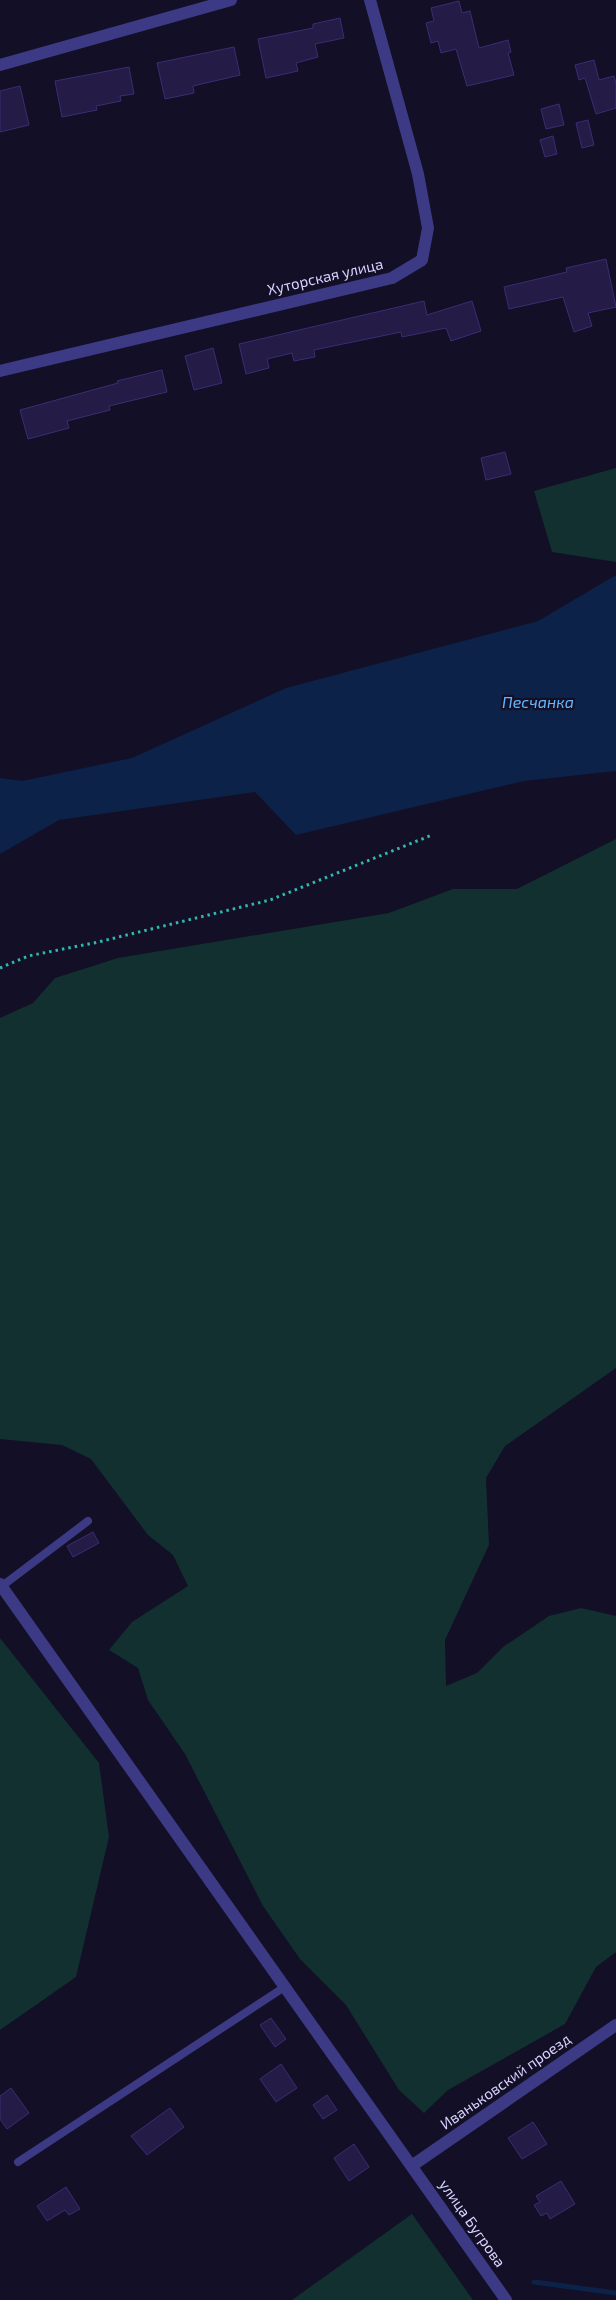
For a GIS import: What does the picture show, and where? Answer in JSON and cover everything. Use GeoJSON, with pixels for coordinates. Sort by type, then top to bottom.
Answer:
{"type":"FeatureCollection","features":[{"type":"Feature","properties":{"kind":"street"},"geometry":{"type":"LineString","coordinates":[[0,65],[231,0]]}},
{"type":"Feature","properties":{"kind":"street","name":"Хуторская улица"},"geometry":{"type":"LineString","coordinates":[[0,371],[392,278],[422,260],[428,228],[418,174],[370,0]]}},
{"type":"Feature","properties":{"kind":"street","name":"улица Бугрова"},"geometry":{"type":"LineString","coordinates":[[1,1585],[413,2165],[506,2300]]}},
{"type":"Feature","properties":{"kind":"street","name":"Иваньковский проезд"},"geometry":{"type":"LineString","coordinates":[[413,2165],[616,2025]]}},
{"type":"Feature","properties":{"kind":"lane"},"geometry":{"type":"LineString","coordinates":[[1,1585],[88,1521]]}},
{"type":"Feature","properties":{"kind":"lane"},"geometry":{"type":"LineString","coordinates":[[18,2162],[286,1986]]}},
{"type":"Feature","properties":{"kind":"path"},"geometry":{"type":"LineString","coordinates":[[0,968],[28,956],[94,943],[270,900],[432,835]]}},
{"type":"Feature","properties":{"kind":"green space"},"geometry":{"type":"Polygon","coordinates":[[[616,468],[616,562],[552,552],[534,491],[616,468]]]}},
{"type":"Feature","properties":{"kind":"green space"},"geometry":{"type":"Polygon","coordinates":[[[616,839],[616,1368],[505,1446],[486,1478],[489,1545],[445,1640],[446,1686],[477,1673],[503,1647],[549,1616],[581,1608],[616,1616],[616,1952],[596,1967],[565,2024],[448,2090],[424,2113],[399,2090],[346,2005],[300,1959],[263,1906],[185,1754],[148,1700],[138,1668],[109,1650],[132,1622],[188,1586],[173,1555],[148,1535],[91,1459],[62,1445],[0,1439],[0,1018],[33,1003],[55,978],[118,958],[389,913],[453,889],[517,889],[616,839]]]}},
{"type":"Feature","properties":{"kind":"green space"},"geometry":{"type":"Polygon","coordinates":[[[0,1638],[99,1763],[109,1837],[76,1977],[0,2030],[0,1638]]]}},
{"type":"Feature","properties":{"kind":"green space"},"geometry":{"type":"Polygon","coordinates":[[[412,2214],[473,2300],[292,2300],[412,2214]]]}},
{"type":"Feature","properties":{"kind":"water","name":"Песчанка"},"geometry":{"type":"Polygon","coordinates":[[[616,575],[616,771],[524,781],[296,835],[255,792],[59,820],[0,854],[0,778],[22,781],[132,758],[286,688],[538,621],[616,575]]]}},
{"type":"Feature","properties":{"kind":"building"},"geometry":{"type":"Polygon","coordinates":[[[459,1],[462,13],[470,11],[479,48],[508,40],[511,52],[508,53],[514,75],[467,86],[456,49],[441,53],[438,41],[431,43],[426,23],[434,21],[431,8],[459,1]]]}},
{"type":"Feature","properties":{"kind":"building"},"geometry":{"type":"Polygon","coordinates":[[[340,18],[344,38],[315,44],[318,57],[296,63],[298,71],[266,78],[258,39],[313,28],[313,24],[340,18]]]}},
{"type":"Feature","properties":{"kind":"building"},"geometry":{"type":"Polygon","coordinates":[[[234,47],[240,75],[193,86],[194,93],[165,99],[157,63],[234,47]]]}},
{"type":"Feature","properties":{"kind":"building"},"geometry":{"type":"Polygon","coordinates":[[[594,60],[599,80],[614,76],[616,83],[616,108],[596,114],[585,78],[579,80],[575,65],[594,60]]]}},
{"type":"Feature","properties":{"kind":"building"},"geometry":{"type":"Polygon","coordinates":[[[129,67],[134,94],[120,96],[121,101],[96,106],[97,110],[62,117],[55,81],[129,67]]]}},
{"type":"Feature","properties":{"kind":"building"},"geometry":{"type":"Polygon","coordinates":[[[20,86],[29,125],[0,132],[0,91],[20,86]]]}},
{"type":"Feature","properties":{"kind":"building"},"geometry":{"type":"Polygon","coordinates":[[[559,104],[564,125],[546,129],[541,109],[559,104]]]}},
{"type":"Feature","properties":{"kind":"building"},"geometry":{"type":"Polygon","coordinates":[[[588,120],[594,145],[582,148],[576,123],[588,120]]]}},
{"type":"Feature","properties":{"kind":"building"},"geometry":{"type":"Polygon","coordinates":[[[553,136],[557,154],[545,157],[540,140],[553,136]]]}},
{"type":"Feature","properties":{"kind":"building"},"geometry":{"type":"Polygon","coordinates":[[[606,259],[616,307],[588,313],[592,326],[574,332],[563,297],[509,309],[504,287],[567,272],[566,268],[606,259]]]}},
{"type":"Feature","properties":{"kind":"building"},"geometry":{"type":"Polygon","coordinates":[[[424,301],[427,315],[472,301],[481,331],[451,341],[446,328],[402,337],[401,332],[314,350],[315,357],[294,361],[292,353],[267,359],[269,368],[246,374],[239,344],[424,301]]]}},
{"type":"Feature","properties":{"kind":"building"},"geometry":{"type":"Polygon","coordinates":[[[213,348],[222,383],[194,390],[185,356],[213,348]]]}},
{"type":"Feature","properties":{"kind":"building"},"geometry":{"type":"Polygon","coordinates":[[[162,370],[167,392],[109,406],[110,410],[67,421],[69,428],[28,439],[20,410],[118,383],[117,381],[162,370]]]}},
{"type":"Feature","properties":{"kind":"building"},"geometry":{"type":"Polygon","coordinates":[[[505,452],[511,474],[486,480],[481,458],[505,452]]]}},
{"type":"Feature","properties":{"kind":"building"},"geometry":{"type":"Polygon","coordinates":[[[93,1532],[99,1543],[73,1557],[67,1546],[93,1532]]]}},
{"type":"Feature","properties":{"kind":"building"},"geometry":{"type":"Polygon","coordinates":[[[271,2018],[286,2039],[275,2047],[260,2025],[271,2018]]]}},
{"type":"Feature","properties":{"kind":"building"},"geometry":{"type":"Polygon","coordinates":[[[281,2064],[297,2088],[276,2102],[260,2079],[281,2064]]]}},
{"type":"Feature","properties":{"kind":"building"},"geometry":{"type":"Polygon","coordinates":[[[11,2088],[29,2113],[7,2129],[0,2119],[0,2096],[11,2088]]]}},
{"type":"Feature","properties":{"kind":"building"},"geometry":{"type":"Polygon","coordinates":[[[327,2095],[337,2110],[323,2119],[313,2105],[327,2095]]]}},
{"type":"Feature","properties":{"kind":"building"},"geometry":{"type":"Polygon","coordinates":[[[170,2108],[184,2127],[147,2155],[131,2136],[170,2108]]]}},
{"type":"Feature","properties":{"kind":"building"},"geometry":{"type":"Polygon","coordinates":[[[533,2122],[547,2144],[522,2159],[508,2138],[533,2122]]]}},
{"type":"Feature","properties":{"kind":"building"},"geometry":{"type":"Polygon","coordinates":[[[354,2144],[369,2167],[349,2181],[334,2158],[354,2144]]]}},
{"type":"Feature","properties":{"kind":"building"},"geometry":{"type":"Polygon","coordinates":[[[561,2181],[575,2204],[550,2219],[547,2213],[541,2216],[534,2205],[540,2202],[536,2196],[561,2181]]]}},
{"type":"Feature","properties":{"kind":"building"},"geometry":{"type":"Polygon","coordinates":[[[66,2187],[80,2209],[69,2215],[65,2210],[47,2221],[37,2206],[66,2187]]]}},
{"type":"Feature","properties":{"kind":"waterway"},"geometry":{"type":"LineString","coordinates":[[534,2282],[616,2293]]}}]}
